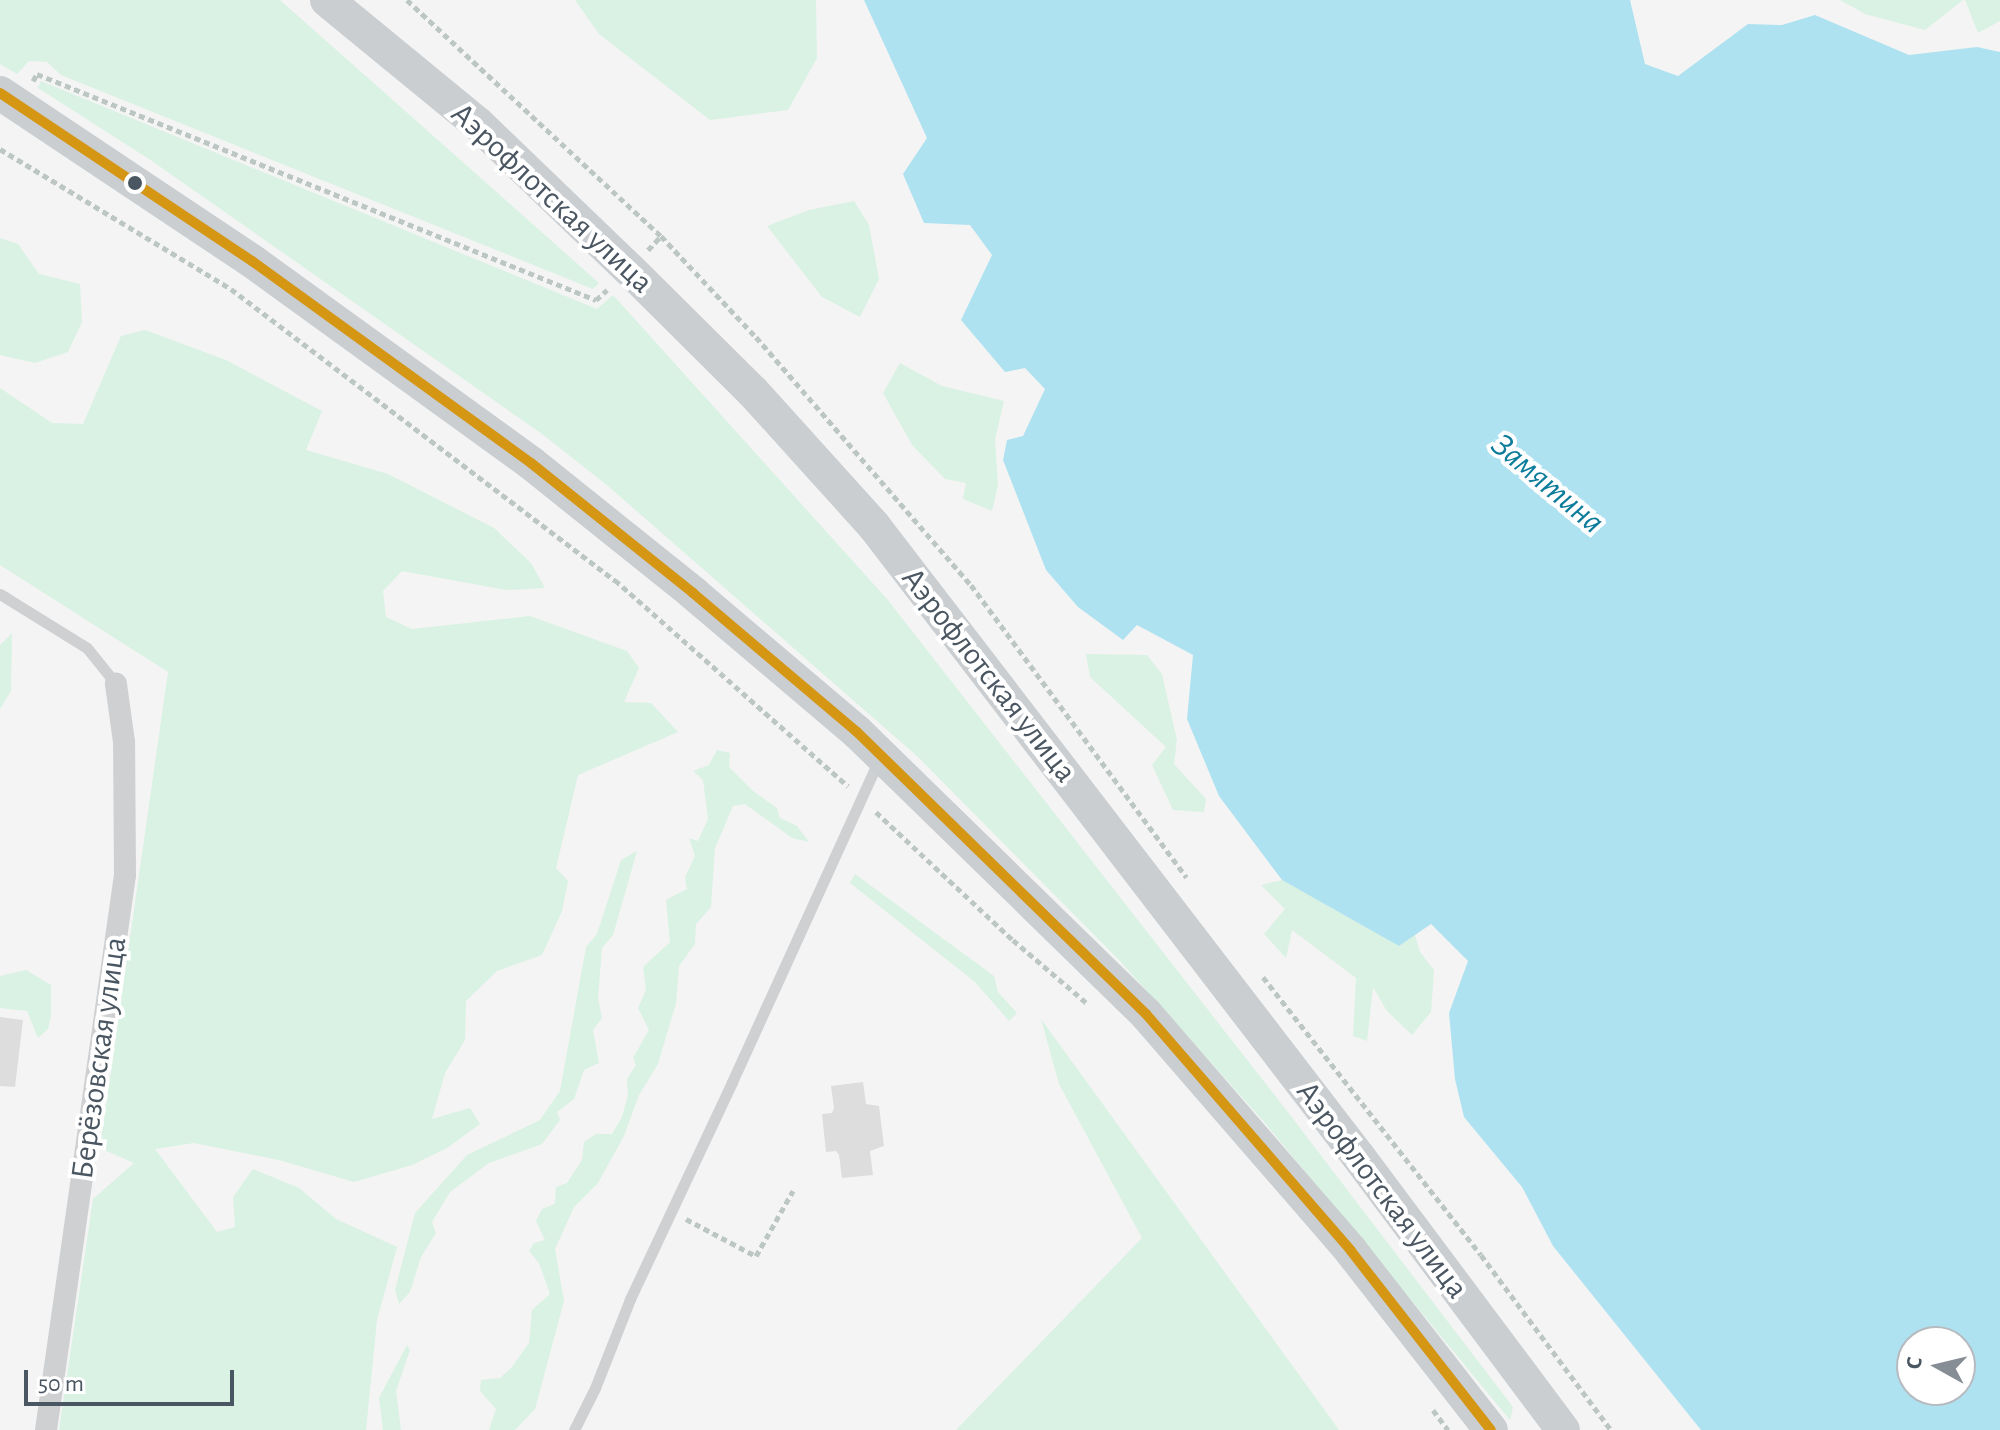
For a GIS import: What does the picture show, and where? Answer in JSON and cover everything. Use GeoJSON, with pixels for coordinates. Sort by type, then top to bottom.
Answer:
{"type":"FeatureCollection","features":[{"type":"Feature","properties":{"kind":"main road","name":"Аэрофлотская улица"},"geometry":{"type":"LineString","coordinates":[[327,0],[477,123],[630,270],[753,392],[874,526],[1358,1156],[1563,1430]]}},
{"type":"Feature","properties":{"kind":"main road","name":"Аэрофлотская улица"},"geometry":{"type":"LineString","coordinates":[[9,98],[252,261],[531,463],[693,593],[880,755],[1146,1014],[1351,1251],[1491,1430]]}},
{"type":"Feature","properties":{"kind":"street","name":"Берёзовская улица"},"geometry":{"type":"LineString","coordinates":[[46,1430],[125,875],[124,742],[116,684]]}},
{"type":"Feature","properties":{"kind":"lane"},"geometry":{"type":"LineString","coordinates":[[0,594],[87,648],[116,684]]}},
{"type":"Feature","properties":{"kind":"lane"},"geometry":{"type":"LineString","coordinates":[[574,1430],[880,755]]}},
{"type":"Feature","properties":{"kind":"path"},"geometry":{"type":"LineString","coordinates":[[9,98],[37,74],[596,300],[630,270],[661,236]]}},
{"type":"Feature","properties":{"kind":"path"},"geometry":{"type":"LineString","coordinates":[[0,149],[231,289]]}},
{"type":"Feature","properties":{"kind":"path"},"geometry":{"type":"LineString","coordinates":[[671,1211],[756,1256],[793,1191]]}},
{"type":"Feature","properties":{"kind":"green space"},"geometry":{"type":"Polygon","coordinates":[[[0,0],[280,0],[599,283],[593,289],[61,75],[47,62],[29,61],[17,74],[0,64],[0,0]]]}},
{"type":"Feature","properties":{"kind":"green space"},"geometry":{"type":"Polygon","coordinates":[[[575,0],[816,0],[817,58],[788,110],[710,120],[599,34],[575,0]]]}},
{"type":"Feature","properties":{"kind":"green space"},"geometry":{"type":"Polygon","coordinates":[[[1840,0],[1963,0],[1925,30],[1865,14],[1840,0]]]}},
{"type":"Feature","properties":{"kind":"green space"},"geometry":{"type":"Polygon","coordinates":[[[1965,0],[2000,0],[2000,21],[1978,33],[1965,0]]]}},
{"type":"Feature","properties":{"kind":"green space"},"geometry":{"type":"Polygon","coordinates":[[[41,81],[597,309],[613,295],[887,599],[1287,1111],[1513,1407],[1510,1420],[1265,1123],[1119,960],[917,756],[608,486],[542,434],[149,159],[38,88],[41,81]]]}},
{"type":"Feature","properties":{"kind":"green space"},"geometry":{"type":"Polygon","coordinates":[[[854,201],[869,225],[879,279],[860,317],[822,297],[767,226],[809,210],[854,201]]]}},
{"type":"Feature","properties":{"kind":"green space"},"geometry":{"type":"Polygon","coordinates":[[[0,238],[18,244],[39,274],[80,284],[82,322],[68,352],[35,363],[0,355],[0,238]]]}},
{"type":"Feature","properties":{"kind":"green space"},"geometry":{"type":"Polygon","coordinates":[[[145,330],[226,360],[322,411],[306,450],[388,474],[494,528],[531,563],[545,588],[506,590],[402,571],[383,591],[386,617],[412,629],[530,616],[627,651],[639,668],[624,702],[651,703],[678,732],[578,775],[556,868],[568,881],[562,911],[542,955],[497,971],[466,1001],[465,1040],[445,1073],[432,1119],[470,1108],[480,1124],[447,1148],[412,1165],[354,1182],[279,1160],[194,1143],[155,1149],[217,1232],[235,1227],[233,1197],[253,1169],[299,1188],[336,1219],[397,1247],[377,1320],[366,1430],[59,1430],[93,1199],[134,1163],[100,1148],[168,672],[0,565],[0,388],[52,423],[83,424],[121,336],[145,330]]]}},
{"type":"Feature","properties":{"kind":"green space"},"geometry":{"type":"Polygon","coordinates":[[[900,363],[942,386],[1004,401],[995,439],[998,485],[992,511],[963,499],[966,483],[945,479],[912,445],[883,393],[900,363]]]}},
{"type":"Feature","properties":{"kind":"green space"},"geometry":{"type":"Polygon","coordinates":[[[12,633],[11,691],[0,709],[0,645],[12,633]]]}},
{"type":"Feature","properties":{"kind":"green space"},"geometry":{"type":"Polygon","coordinates":[[[1086,654],[1147,655],[1162,674],[1177,740],[1174,764],[1206,799],[1204,812],[1173,810],[1152,765],[1166,747],[1090,677],[1086,654]]]}},
{"type":"Feature","properties":{"kind":"green space"},"geometry":{"type":"Polygon","coordinates":[[[717,750],[730,753],[729,767],[753,791],[777,808],[780,818],[797,826],[809,842],[792,838],[745,804],[733,806],[715,848],[711,907],[696,924],[695,944],[679,966],[676,1003],[658,1064],[639,1095],[624,1136],[598,1183],[574,1207],[555,1249],[564,1301],[535,1409],[515,1430],[489,1430],[496,1409],[480,1391],[481,1380],[500,1378],[512,1367],[529,1343],[532,1310],[550,1294],[539,1263],[529,1251],[534,1243],[545,1240],[536,1221],[542,1209],[555,1204],[556,1187],[567,1183],[582,1160],[584,1142],[596,1134],[612,1134],[622,1117],[628,1095],[627,1079],[636,1065],[633,1058],[649,1030],[638,1008],[646,990],[643,967],[670,942],[666,900],[687,889],[685,877],[695,856],[689,838],[698,841],[708,819],[703,780],[693,771],[709,765],[717,750]]]}},
{"type":"Feature","properties":{"kind":"green space"},"geometry":{"type":"Polygon","coordinates":[[[637,851],[613,935],[602,948],[598,998],[602,1018],[593,1030],[599,1063],[584,1070],[574,1099],[557,1112],[560,1120],[542,1144],[489,1163],[450,1192],[432,1222],[436,1233],[421,1257],[410,1292],[399,1304],[395,1290],[415,1213],[467,1155],[540,1120],[560,1091],[586,947],[597,934],[621,860],[637,851]]]}},
{"type":"Feature","properties":{"kind":"green space"},"geometry":{"type":"Polygon","coordinates":[[[855,874],[994,976],[998,992],[1017,1013],[1009,1021],[975,982],[850,883],[855,874]]]}},
{"type":"Feature","properties":{"kind":"green space"},"geometry":{"type":"Polygon","coordinates":[[[1282,880],[1399,946],[1415,935],[1420,952],[1434,970],[1431,1012],[1412,1035],[1387,1011],[1373,987],[1367,1041],[1353,1036],[1356,978],[1292,930],[1286,958],[1264,934],[1285,909],[1261,885],[1282,880]]]}},
{"type":"Feature","properties":{"kind":"green space"},"geometry":{"type":"Polygon","coordinates":[[[26,970],[51,985],[48,1029],[38,1038],[27,1011],[0,1008],[0,976],[26,970]]]}},
{"type":"Feature","properties":{"kind":"green space"},"geometry":{"type":"Polygon","coordinates":[[[1041,1019],[1339,1430],[956,1430],[1142,1238],[1059,1084],[1041,1019]]]}},
{"type":"Feature","properties":{"kind":"green space"},"geometry":{"type":"Polygon","coordinates":[[[407,1345],[410,1350],[396,1391],[401,1430],[383,1430],[379,1398],[407,1345]]]}},
{"type":"Feature","properties":{"kind":"water","name":"Замятина"},"geometry":{"type":"Polygon","coordinates":[[[864,0],[1630,0],[1645,64],[1678,76],[1748,24],[1782,25],[1815,15],[1909,55],[1977,47],[2000,52],[2000,1430],[1701,1430],[1553,1246],[1522,1187],[1464,1117],[1455,1079],[1449,1013],[1468,961],[1431,924],[1399,946],[1282,880],[1219,796],[1187,719],[1193,655],[1137,625],[1123,640],[1078,607],[1046,570],[1003,460],[1007,440],[1023,436],[1045,389],[1025,368],[1005,372],[961,320],[992,255],[970,225],[924,223],[903,174],[927,138],[864,0]]]}},
{"type":"Feature","properties":{"kind":"building"},"geometry":{"type":"Polygon","coordinates":[[[0,1017],[23,1020],[15,1087],[0,1086],[0,1017]]]}},
{"type":"Feature","properties":{"kind":"building"},"geometry":{"type":"Polygon","coordinates":[[[863,1082],[866,1104],[879,1106],[884,1146],[870,1151],[873,1175],[842,1178],[839,1155],[836,1151],[826,1152],[822,1114],[832,1113],[834,1108],[831,1086],[863,1082]]]}},
{"type":"Feature","properties":{"kind":"transit line"},"geometry":{"type":"LineString","coordinates":[[0,93],[252,261],[531,463],[693,593],[857,732],[1146,1014],[1351,1251],[1491,1430]]}}]}
